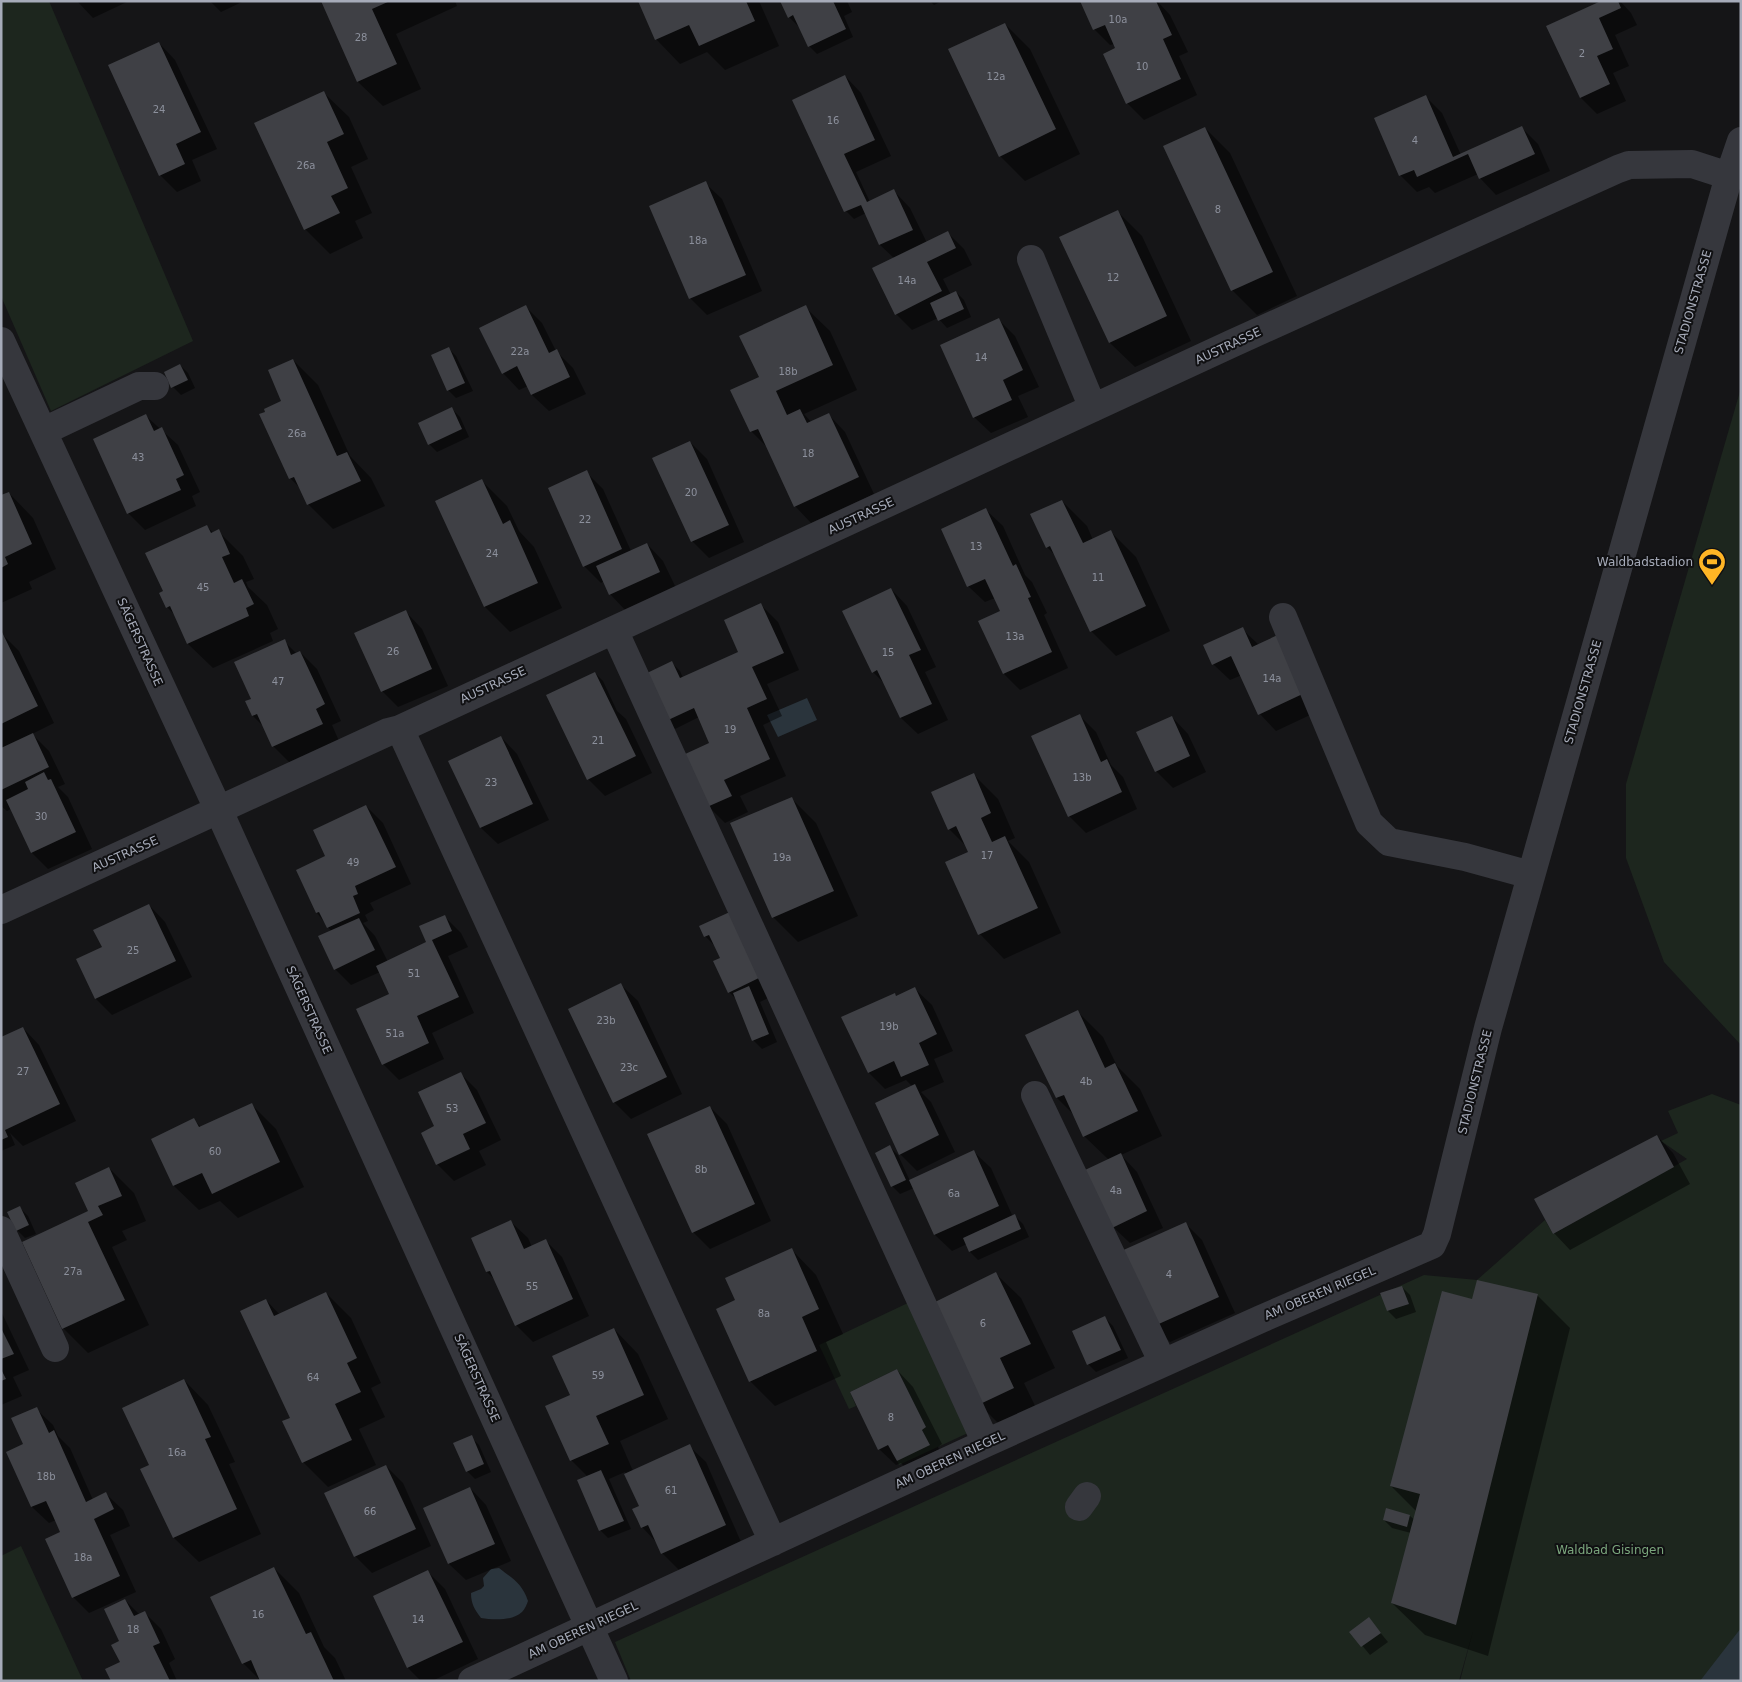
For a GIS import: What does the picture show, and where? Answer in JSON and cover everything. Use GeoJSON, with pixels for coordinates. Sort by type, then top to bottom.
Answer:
{"type":"FeatureCollection","features":[{"type":"Feature","properties":{"kind":"street","name":"STADIONSTRASSE"},"geometry":{"type":"LineString","coordinates":[[1432,1245],[1437,1234],[1488,1028],[1729,176],[1741,141]]}},
{"type":"Feature","properties":{"kind":"street","name":"AUSTRASSE"},"geometry":{"type":"LineString","coordinates":[[1,910],[219,812],[388,732],[400,729],[1093,408],[1623,167],[1629,165],[1692,164],[1729,176]]}},
{"type":"Feature","properties":{"kind":"street"},"geometry":{"type":"LineString","coordinates":[[1031,260],[1093,408]]}},
{"type":"Feature","properties":{"kind":"street","name":"SÄGERSTRASSE"},"geometry":{"type":"LineString","coordinates":[[1,341],[219,812],[614,1681]]}},
{"type":"Feature","properties":{"kind":"street"},"geometry":{"type":"LineString","coordinates":[[44,431],[139,386],[155,386]]}},
{"type":"Feature","properties":{"kind":"street"},"geometry":{"type":"LineString","coordinates":[[1283,617],[1369,823],[1389,842],[1465,857],[1531,876]]}},
{"type":"Feature","properties":{"kind":"street"},"geometry":{"type":"LineString","coordinates":[[614,630],[986,1443]]}},
{"type":"Feature","properties":{"kind":"street"},"geometry":{"type":"LineString","coordinates":[[400,729],[773,1542]]}},
{"type":"Feature","properties":{"kind":"street"},"geometry":{"type":"LineString","coordinates":[[1035,1095],[1162,1363]]}},
{"type":"Feature","properties":{"kind":"street"},"geometry":{"type":"LineString","coordinates":[[1,1230],[55,1348]]}},
{"type":"Feature","properties":{"kind":"street","name":"AM OBEREN RIEGEL"},"geometry":{"type":"LineString","coordinates":[[472,1681],[1162,1363],[1432,1245]]}},
{"type":"Feature","properties":{"kind":"green space"},"geometry":{"type":"Polygon","coordinates":[[[1,1],[49,1],[193,341],[51,411],[1,296],[1,1]]]}},
{"type":"Feature","properties":{"kind":"green space","name":"Waldbadstadion"},"geometry":{"type":"Polygon","coordinates":[[[1741,388],[1741,1045],[1664,962],[1626,858],[1626,784],[1741,388]]]}},
{"type":"Feature","properties":{"kind":"green space","name":"Waldbad Gisingen"},"geometry":{"type":"Polygon","coordinates":[[[1712,1094],[1741,1105],[1741,1681],[1460,1681],[1473,1631],[1459,1681],[631,1681],[615,1642],[1424,1275],[1477,1280],[1545,1220],[1553,1234],[1687,1159],[1661,1141],[1678,1133],[1668,1111],[1712,1094]]]}},
{"type":"Feature","properties":{"kind":"green space"},"geometry":{"type":"Polygon","coordinates":[[[910,1302],[970,1432],[899,1465],[897,1461],[929,1444],[922,1430],[926,1427],[897,1369],[850,1392],[856,1406],[849,1409],[819,1345],[910,1302]]]}},
{"type":"Feature","properties":{"kind":"green space"},"geometry":{"type":"Polygon","coordinates":[[[21,1546],[83,1681],[1,1681],[1,1556],[21,1546]]]}},
{"type":"Feature","properties":{"kind":"shaded area"},"geometry":{"type":"Polygon","coordinates":[[[807,698],[817,720],[778,737],[767,715],[807,698]]]}},
{"type":"Feature","properties":{"kind":"shaded area"},"geometry":{"type":"Polygon","coordinates":[[[499,1568],[520,1586],[528,1602],[522,1612],[513,1617],[481,1618],[474,1607],[471,1593],[484,1586],[483,1578],[491,1569],[499,1568]]]}},
{"type":"Feature","properties":{"kind":"shaded area"},"geometry":{"type":"Polygon","coordinates":[[[1741,1628],[1741,1681],[1700,1681],[1741,1628]]]}},
{"type":"Feature","properties":{"kind":"building"},"geometry":{"type":"Polygon","coordinates":[[[321,1],[390,1],[372,9],[397,64],[357,82],[321,1]]]}},
{"type":"Feature","properties":{"kind":"building"},"geometry":{"type":"Polygon","coordinates":[[[638,1],[746,1],[755,21],[699,46],[689,25],[655,40],[638,1]]]}},
{"type":"Feature","properties":{"kind":"building"},"geometry":{"type":"Polygon","coordinates":[[[780,1],[833,1],[846,29],[808,47],[793,15],[788,18],[780,1]]]}},
{"type":"Feature","properties":{"kind":"building"},"geometry":{"type":"Polygon","coordinates":[[[1080,1],[1156,1],[1172,35],[1163,39],[1181,79],[1126,104],[1103,54],[1115,48],[1105,25],[1093,30],[1080,1]]]}},
{"type":"Feature","properties":{"kind":"building"},"geometry":{"type":"Polygon","coordinates":[[[1601,1],[1618,1],[1621,8],[1599,18],[1613,49],[1597,56],[1610,84],[1580,98],[1546,26],[1601,1]]]}},
{"type":"Feature","properties":{"kind":"building"},"geometry":{"type":"Polygon","coordinates":[[[1005,23],[1056,129],[999,157],[948,49],[1005,23]]]}},
{"type":"Feature","properties":{"kind":"building"},"geometry":{"type":"Polygon","coordinates":[[[159,42],[201,132],[176,144],[185,164],[159,176],[108,65],[159,42]]]}},
{"type":"Feature","properties":{"kind":"building"},"geometry":{"type":"Polygon","coordinates":[[[845,75],[875,140],[844,154],[867,202],[894,189],[913,230],[879,245],[861,205],[844,212],[792,100],[845,75]]]}},
{"type":"Feature","properties":{"kind":"building"},"geometry":{"type":"Polygon","coordinates":[[[324,91],[344,134],[327,142],[348,188],[331,196],[340,213],[304,230],[254,123],[324,91]]]}},
{"type":"Feature","properties":{"kind":"building"},"geometry":{"type":"Polygon","coordinates":[[[1426,95],[1453,157],[1522,126],[1535,154],[1479,179],[1468,154],[1417,177],[1414,170],[1399,176],[1374,118],[1426,95]]]}},
{"type":"Feature","properties":{"kind":"building"},"geometry":{"type":"Polygon","coordinates":[[[1205,127],[1273,272],[1231,291],[1163,146],[1205,127]]]}},
{"type":"Feature","properties":{"kind":"building"},"geometry":{"type":"Polygon","coordinates":[[[706,181],[746,275],[689,299],[649,206],[706,181]]]}},
{"type":"Feature","properties":{"kind":"building"},"geometry":{"type":"Polygon","coordinates":[[[1118,210],[1167,316],[1109,343],[1059,237],[1118,210]]]}},
{"type":"Feature","properties":{"kind":"building"},"geometry":{"type":"Polygon","coordinates":[[[948,231],[956,248],[927,262],[942,291],[895,315],[872,268],[948,231]]]}},
{"type":"Feature","properties":{"kind":"building"},"geometry":{"type":"Polygon","coordinates":[[[956,291],[964,309],[938,321],[930,303],[956,291]]]}},
{"type":"Feature","properties":{"kind":"building"},"geometry":{"type":"Polygon","coordinates":[[[526,305],[549,353],[557,349],[570,377],[531,395],[517,366],[502,374],[479,328],[526,305]]]}},
{"type":"Feature","properties":{"kind":"building"},"geometry":{"type":"Polygon","coordinates":[[[806,305],[833,365],[776,391],[787,415],[800,409],[807,423],[829,413],[859,477],[794,507],[758,429],[750,432],[730,390],[759,377],[739,336],[806,305]]]}},
{"type":"Feature","properties":{"kind":"building"},"geometry":{"type":"Polygon","coordinates":[[[999,318],[1023,370],[1003,380],[1012,400],[973,418],[940,345],[999,318]]]}},
{"type":"Feature","properties":{"kind":"building"},"geometry":{"type":"Polygon","coordinates":[[[449,347],[465,383],[447,391],[431,355],[449,347]]]}},
{"type":"Feature","properties":{"kind":"building"},"geometry":{"type":"Polygon","coordinates":[[[293,359],[337,456],[347,452],[361,481],[307,505],[294,477],[289,479],[259,414],[265,412],[264,409],[281,401],[268,370],[293,359]]]}},
{"type":"Feature","properties":{"kind":"building"},"geometry":{"type":"Polygon","coordinates":[[[180,364],[188,380],[171,388],[164,372],[180,364]]]}},
{"type":"Feature","properties":{"kind":"building"},"geometry":{"type":"Polygon","coordinates":[[[452,407],[462,429],[428,445],[418,423],[452,407]]]}},
{"type":"Feature","properties":{"kind":"building"},"geometry":{"type":"Polygon","coordinates":[[[146,414],[154,431],[162,427],[184,475],[176,479],[181,490],[127,514],[93,439],[146,414]]]}},
{"type":"Feature","properties":{"kind":"building"},"geometry":{"type":"Polygon","coordinates":[[[690,441],[729,525],[691,542],[652,458],[690,441]]]}},
{"type":"Feature","properties":{"kind":"building"},"geometry":{"type":"Polygon","coordinates":[[[587,470],[622,549],[583,567],[548,488],[587,470]]]}},
{"type":"Feature","properties":{"kind":"building"},"geometry":{"type":"Polygon","coordinates":[[[482,479],[503,524],[510,520],[538,583],[484,607],[435,501],[482,479]]]}},
{"type":"Feature","properties":{"kind":"building"},"geometry":{"type":"Polygon","coordinates":[[[9,492],[32,544],[5,557],[8,564],[1,568],[1,495],[9,492]]]}},
{"type":"Feature","properties":{"kind":"building"},"geometry":{"type":"Polygon","coordinates":[[[1062,500],[1083,543],[1111,530],[1146,606],[1090,632],[1050,546],[1046,548],[1030,514],[1062,500]]]}},
{"type":"Feature","properties":{"kind":"building"},"geometry":{"type":"Polygon","coordinates":[[[986,508],[1013,566],[1016,564],[1031,597],[1028,598],[1052,652],[1003,674],[978,621],[1000,611],[985,579],[967,587],[941,529],[986,508]]]}},
{"type":"Feature","properties":{"kind":"building"},"geometry":{"type":"Polygon","coordinates":[[[207,525],[211,533],[219,529],[230,554],[222,557],[234,583],[242,579],[254,604],[246,608],[249,616],[187,644],[170,606],[166,608],[159,593],[163,591],[145,553],[207,525]]]}},
{"type":"Feature","properties":{"kind":"building"},"geometry":{"type":"Polygon","coordinates":[[[647,543],[660,572],[609,595],[596,566],[647,543]]]}},
{"type":"Feature","properties":{"kind":"building"},"geometry":{"type":"Polygon","coordinates":[[[891,588],[921,650],[909,655],[932,704],[900,718],[877,670],[872,673],[842,611],[891,588]]]}},
{"type":"Feature","properties":{"kind":"building"},"geometry":{"type":"Polygon","coordinates":[[[761,603],[784,653],[752,667],[767,699],[747,708],[770,759],[724,780],[732,796],[707,807],[683,755],[709,743],[694,708],[666,721],[645,674],[672,661],[680,678],[738,652],[724,620],[761,603]]]}},
{"type":"Feature","properties":{"kind":"building"},"geometry":{"type":"Polygon","coordinates":[[[406,610],[432,669],[381,692],[354,633],[406,610]]]}},
{"type":"Feature","properties":{"kind":"building"},"geometry":{"type":"Polygon","coordinates":[[[1243,627],[1252,647],[1282,633],[1309,691],[1258,715],[1231,656],[1212,665],[1203,645],[1243,627]]]}},
{"type":"Feature","properties":{"kind":"building"},"geometry":{"type":"Polygon","coordinates":[[[1,630],[38,706],[1,724],[1,630]]]}},
{"type":"Feature","properties":{"kind":"building"},"geometry":{"type":"Polygon","coordinates":[[[285,639],[291,655],[300,651],[325,704],[316,709],[323,724],[272,747],[257,714],[252,716],[245,701],[251,699],[234,662],[285,639]]]}},
{"type":"Feature","properties":{"kind":"building"},"geometry":{"type":"Polygon","coordinates":[[[595,672],[636,756],[587,780],[546,695],[595,672]]]}},
{"type":"Feature","properties":{"kind":"building"},"geometry":{"type":"Polygon","coordinates":[[[1080,714],[1101,762],[1107,759],[1122,792],[1068,817],[1031,736],[1080,714]]]}},
{"type":"Feature","properties":{"kind":"building"},"geometry":{"type":"Polygon","coordinates":[[[1172,716],[1190,756],[1155,772],[1136,732],[1172,716]]]}},
{"type":"Feature","properties":{"kind":"building"},"geometry":{"type":"Polygon","coordinates":[[[33,733],[49,767],[1,790],[1,748],[33,733]]]}},
{"type":"Feature","properties":{"kind":"building"},"geometry":{"type":"Polygon","coordinates":[[[501,736],[533,804],[480,828],[448,761],[501,736]]]}},
{"type":"Feature","properties":{"kind":"building"},"geometry":{"type":"Polygon","coordinates":[[[44,772],[48,780],[51,779],[76,832],[31,853],[6,800],[28,789],[25,782],[44,772]]]}},
{"type":"Feature","properties":{"kind":"building"},"geometry":{"type":"Polygon","coordinates":[[[974,773],[991,813],[981,818],[992,842],[1005,836],[1038,908],[978,935],[945,862],[968,852],[956,826],[948,830],[931,792],[974,773]]]}},
{"type":"Feature","properties":{"kind":"building"},"geometry":{"type":"Polygon","coordinates":[[[792,797],[834,891],[772,918],[730,823],[792,797]]]}},
{"type":"Feature","properties":{"kind":"building"},"geometry":{"type":"Polygon","coordinates":[[[366,805],[396,867],[355,886],[358,894],[353,896],[360,913],[327,928],[319,912],[316,913],[296,870],[325,856],[313,830],[366,805]]]}},
{"type":"Feature","properties":{"kind":"building"},"geometry":{"type":"Polygon","coordinates":[[[149,904],[176,961],[95,999],[76,959],[102,947],[93,930],[149,904]]]}},
{"type":"Feature","properties":{"kind":"building"},"geometry":{"type":"Polygon","coordinates":[[[732,911],[763,976],[728,993],[713,961],[720,958],[709,935],[704,937],[699,926],[732,911]]]}},
{"type":"Feature","properties":{"kind":"building"},"geometry":{"type":"Polygon","coordinates":[[[445,915],[452,931],[432,940],[459,997],[417,1016],[429,1043],[382,1065],[356,1009],[389,994],[376,966],[426,942],[419,926],[445,915]]]}},
{"type":"Feature","properties":{"kind":"building"},"geometry":{"type":"Polygon","coordinates":[[[359,918],[375,950],[334,970],[318,936],[359,918]]]}},
{"type":"Feature","properties":{"kind":"building"},"geometry":{"type":"Polygon","coordinates":[[[621,983],[667,1077],[613,1103],[568,1009],[621,983]]]}},
{"type":"Feature","properties":{"kind":"building"},"geometry":{"type":"Polygon","coordinates":[[[749,986],[769,1034],[752,1041],[733,993],[749,986]]]}},
{"type":"Feature","properties":{"kind":"building"},"geometry":{"type":"Polygon","coordinates":[[[915,987],[937,1034],[919,1043],[929,1065],[901,1077],[894,1061],[868,1073],[841,1017],[895,993],[896,996],[915,987]]]}},
{"type":"Feature","properties":{"kind":"building"},"geometry":{"type":"Polygon","coordinates":[[[1078,1010],[1105,1068],[1115,1063],[1138,1111],[1083,1137],[1064,1095],[1056,1098],[1025,1035],[1078,1010]]]}},
{"type":"Feature","properties":{"kind":"building"},"geometry":{"type":"Polygon","coordinates":[[[23,1027],[60,1104],[5,1130],[8,1137],[1,1140],[1,1037],[23,1027]]]}},
{"type":"Feature","properties":{"kind":"building"},"geometry":{"type":"Polygon","coordinates":[[[461,1072],[486,1123],[463,1134],[470,1149],[436,1165],[421,1133],[434,1126],[418,1092],[461,1072]]]}},
{"type":"Feature","properties":{"kind":"building"},"geometry":{"type":"Polygon","coordinates":[[[915,1084],[939,1135],[899,1155],[875,1103],[915,1084]]]}},
{"type":"Feature","properties":{"kind":"building"},"geometry":{"type":"Polygon","coordinates":[[[252,1103],[280,1162],[212,1194],[202,1173],[173,1186],[151,1139],[194,1118],[199,1127],[252,1103]]]}},
{"type":"Feature","properties":{"kind":"building"},"geometry":{"type":"Polygon","coordinates":[[[710,1106],[755,1204],[692,1233],[647,1134],[710,1106]]]}},
{"type":"Feature","properties":{"kind":"building"},"geometry":{"type":"Polygon","coordinates":[[[1657,1135],[1674,1167],[1553,1234],[1534,1199],[1657,1135]]]}},
{"type":"Feature","properties":{"kind":"building"},"geometry":{"type":"Polygon","coordinates":[[[890,1145],[906,1180],[891,1187],[875,1153],[890,1145]]]}},
{"type":"Feature","properties":{"kind":"building"},"geometry":{"type":"Polygon","coordinates":[[[974,1150],[999,1206],[934,1235],[909,1180],[974,1150]]]}},
{"type":"Feature","properties":{"kind":"building"},"geometry":{"type":"Polygon","coordinates":[[[1121,1153],[1147,1211],[1112,1228],[1085,1170],[1121,1153]]]}},
{"type":"Feature","properties":{"kind":"building"},"geometry":{"type":"Polygon","coordinates":[[[109,1167],[122,1196],[98,1206],[103,1215],[88,1222],[125,1300],[62,1329],[22,1242],[88,1211],[75,1183],[109,1167]]]}},
{"type":"Feature","properties":{"kind":"building"},"geometry":{"type":"Polygon","coordinates":[[[20,1206],[29,1225],[16,1231],[7,1212],[20,1206]]]}},
{"type":"Feature","properties":{"kind":"building"},"geometry":{"type":"Polygon","coordinates":[[[1015,1214],[1021,1229],[969,1252],[963,1238],[1015,1214]]]}},
{"type":"Feature","properties":{"kind":"building"},"geometry":{"type":"Polygon","coordinates":[[[511,1220],[524,1249],[546,1239],[573,1299],[515,1326],[490,1271],[486,1272],[471,1238],[511,1220]]]}},
{"type":"Feature","properties":{"kind":"building"},"geometry":{"type":"Polygon","coordinates":[[[1186,1222],[1219,1297],[1152,1327],[1119,1252],[1186,1222]]]}},
{"type":"Feature","properties":{"kind":"building"},"geometry":{"type":"Polygon","coordinates":[[[792,1248],[819,1309],[802,1317],[817,1351],[749,1382],[716,1309],[735,1300],[725,1278],[792,1248]]]}},
{"type":"Feature","properties":{"kind":"building"},"geometry":{"type":"Polygon","coordinates":[[[996,1272],[1031,1344],[1000,1358],[1014,1388],[978,1405],[935,1302],[996,1272]]]}},
{"type":"Feature","properties":{"kind":"building"},"geometry":{"type":"Polygon","coordinates":[[[1477,1280],[1538,1294],[1456,1625],[1391,1603],[1420,1494],[1390,1486],[1442,1291],[1472,1299],[1477,1280]]]}},
{"type":"Feature","properties":{"kind":"building"},"geometry":{"type":"Polygon","coordinates":[[[1402,1286],[1409,1304],[1387,1311],[1380,1293],[1402,1286]]]}},
{"type":"Feature","properties":{"kind":"building"},"geometry":{"type":"Polygon","coordinates":[[[326,1292],[357,1358],[347,1363],[361,1392],[335,1404],[352,1440],[302,1463],[282,1421],[290,1418],[240,1311],[266,1299],[274,1316],[326,1292]]]}},
{"type":"Feature","properties":{"kind":"building"},"geometry":{"type":"Polygon","coordinates":[[[1105,1316],[1121,1350],[1087,1365],[1072,1331],[1105,1316]]]}},
{"type":"Feature","properties":{"kind":"building"},"geometry":{"type":"Polygon","coordinates":[[[1,1328],[14,1354],[1,1359],[1,1328]]]}},
{"type":"Feature","properties":{"kind":"building"},"geometry":{"type":"Polygon","coordinates":[[[614,1328],[644,1395],[596,1416],[609,1444],[570,1461],[545,1406],[570,1395],[552,1356],[614,1328]]]}},
{"type":"Feature","properties":{"kind":"building"},"geometry":{"type":"Polygon","coordinates":[[[1,1369],[6,1379],[1,1381],[1,1369]]]}},
{"type":"Feature","properties":{"kind":"building"},"geometry":{"type":"Polygon","coordinates":[[[897,1369],[926,1427],[922,1430],[930,1445],[897,1461],[888,1445],[878,1450],[850,1392],[897,1369]]]}},
{"type":"Feature","properties":{"kind":"building"},"geometry":{"type":"Polygon","coordinates":[[[184,1379],[211,1437],[205,1439],[237,1509],[173,1538],[140,1469],[149,1465],[122,1408],[184,1379]]]}},
{"type":"Feature","properties":{"kind":"building"},"geometry":{"type":"Polygon","coordinates":[[[37,1407],[49,1433],[54,1430],[86,1502],[106,1492],[114,1509],[94,1519],[120,1576],[72,1598],[45,1539],[60,1532],[53,1516],[46,1501],[31,1507],[6,1452],[23,1444],[11,1418],[37,1407]]]}},
{"type":"Feature","properties":{"kind":"building"},"geometry":{"type":"Polygon","coordinates":[[[472,1435],[484,1464],[466,1472],[453,1443],[472,1435]]]}},
{"type":"Feature","properties":{"kind":"building"},"geometry":{"type":"Polygon","coordinates":[[[690,1444],[726,1525],[661,1554],[648,1525],[641,1528],[632,1509],[639,1506],[624,1474],[690,1444]]]}},
{"type":"Feature","properties":{"kind":"building"},"geometry":{"type":"Polygon","coordinates":[[[386,1465],[416,1529],[354,1557],[324,1493],[386,1465]]]}},
{"type":"Feature","properties":{"kind":"building"},"geometry":{"type":"Polygon","coordinates":[[[601,1470],[624,1521],[599,1531],[577,1480],[601,1470]]]}},
{"type":"Feature","properties":{"kind":"building"},"geometry":{"type":"Polygon","coordinates":[[[470,1487],[495,1544],[448,1564],[423,1508],[470,1487]]]}},
{"type":"Feature","properties":{"kind":"building"},"geometry":{"type":"Polygon","coordinates":[[[1386,1508],[1410,1515],[1407,1527],[1383,1520],[1386,1508]]]}},
{"type":"Feature","properties":{"kind":"building"},"geometry":{"type":"Polygon","coordinates":[[[274,1567],[306,1634],[311,1632],[334,1681],[260,1681],[251,1660],[242,1664],[210,1597],[274,1567]]]}},
{"type":"Feature","properties":{"kind":"building"},"geometry":{"type":"Polygon","coordinates":[[[428,1570],[463,1642],[407,1668],[373,1596],[428,1570]]]}},
{"type":"Feature","properties":{"kind":"building"},"geometry":{"type":"Polygon","coordinates":[[[125,1599],[134,1616],[145,1611],[160,1643],[153,1646],[170,1681],[111,1681],[105,1669],[120,1662],[111,1645],[119,1641],[104,1609],[125,1599]]]}},
{"type":"Feature","properties":{"kind":"building"},"geometry":{"type":"Polygon","coordinates":[[[1369,1617],[1381,1633],[1361,1647],[1349,1632],[1369,1617]]]}},
{"type":"Feature","properties":{"kind":"place","name":"Waldbadstadion"},"geometry":{"type":"Point","coordinates":[1712,586]}}]}
